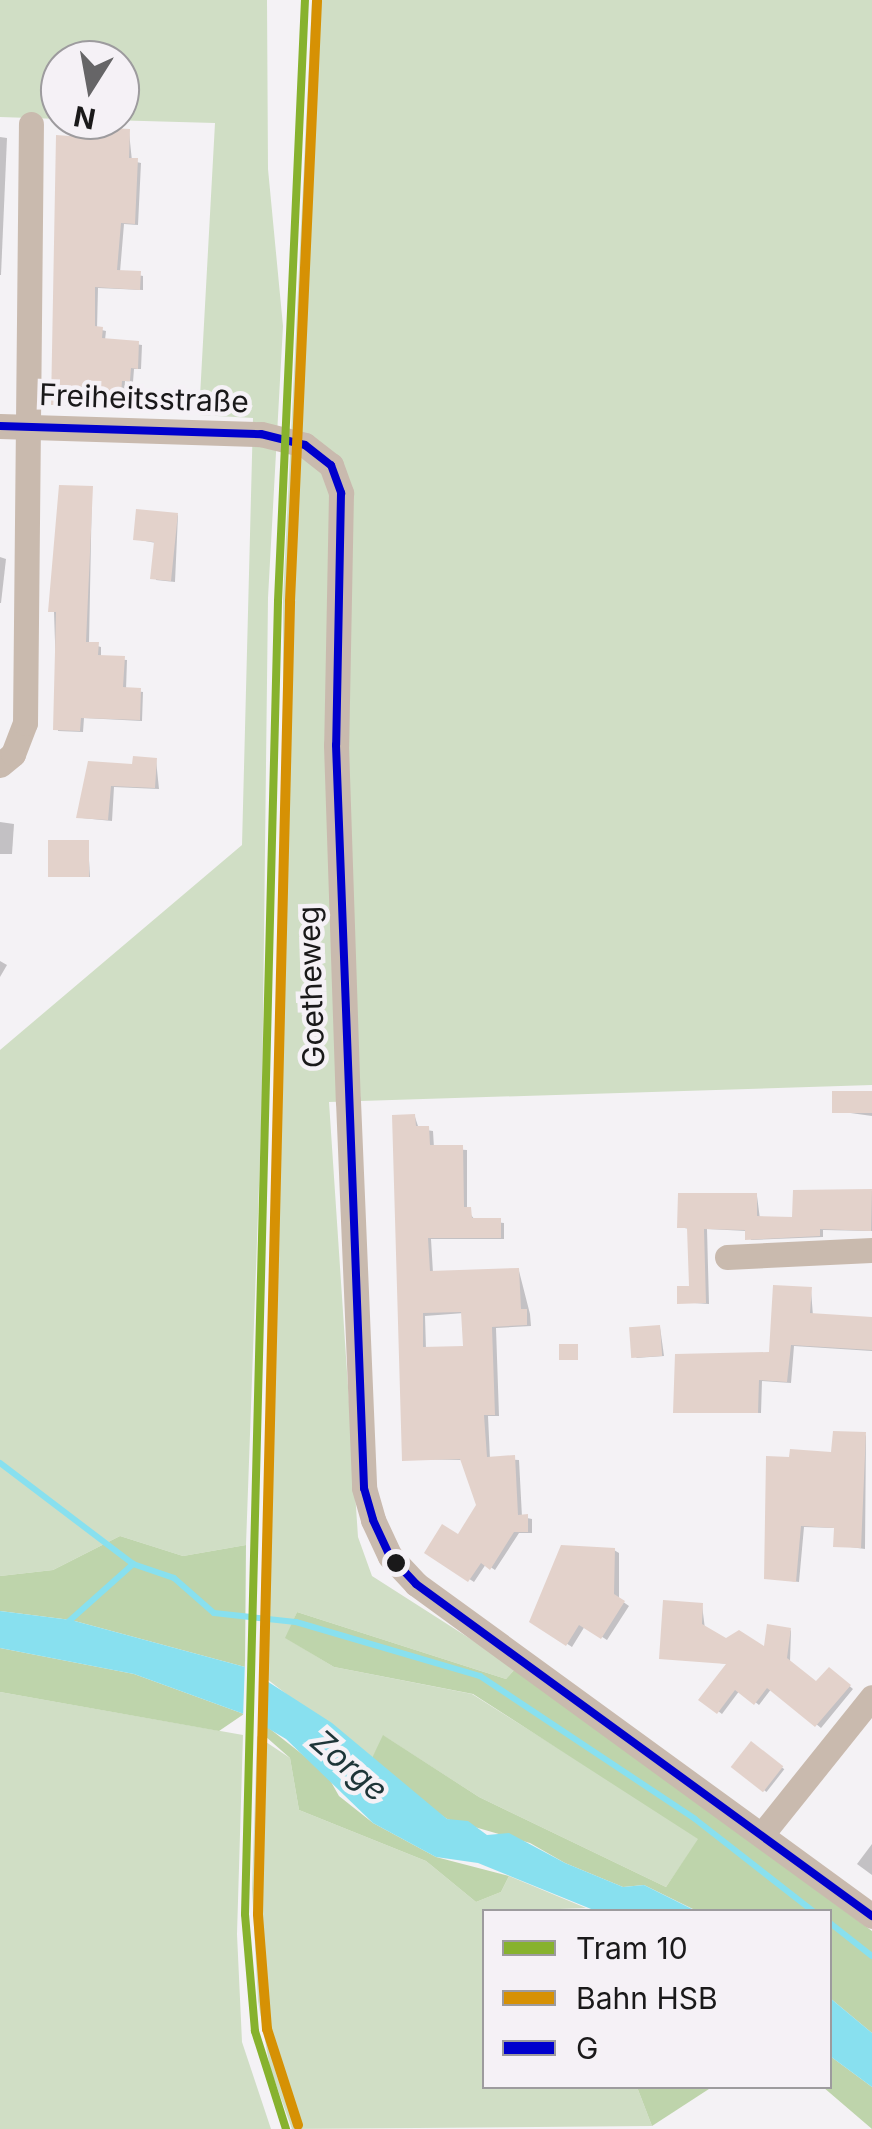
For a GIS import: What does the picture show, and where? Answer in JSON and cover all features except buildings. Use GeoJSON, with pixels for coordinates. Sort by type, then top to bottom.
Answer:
{"type":"FeatureCollection","features":[{"type":"Feature","properties":{"kind":"street"},"geometry":{"type":"LineString","coordinates":[[0,765],[13,754],[25,723],[31,124]]}},
{"type":"Feature","properties":{"kind":"street","name":"Freiheitsstraße"},"geometry":{"type":"LineString","coordinates":[[0,426],[286,438]]}},
{"type":"Feature","properties":{"kind":"street","name":"Goetheweg"},"geometry":{"type":"LineString","coordinates":[[286,438],[332,465],[341,492],[336,745],[364,1488],[390,1556],[454,1614],[763,1832]]}},
{"type":"Feature","properties":{"kind":"street"},"geometry":{"type":"LineString","coordinates":[[728,1256],[872,1250]]}},
{"type":"Feature","properties":{"kind":"street"},"geometry":{"type":"LineString","coordinates":[[872,1697],[763,1832],[872,1916]]}},
{"type":"Feature","properties":{"kind":"green space"},"geometry":{"type":"Polygon","coordinates":[[[0,0],[267,0],[268,169],[283,326],[268,598],[262,1102],[246,1545],[183,1556],[120,1536],[53,1570],[0,1576],[0,1050],[242,845],[253,418],[199,415],[215,123],[140,121],[140,40],[40,40],[40,118],[0,117],[0,0]]]}},
{"type":"Feature","properties":{"kind":"green space"},"geometry":{"type":"Polygon","coordinates":[[[312,0],[872,0],[872,1085],[329,1102],[358,1537],[372,1576],[516,1668],[506,1679],[297,1612],[286,1638],[334,1667],[472,1694],[634,1796],[699,1839],[666,1887],[479,1797],[384,1736],[371,1760],[267,1679],[269,1601],[261,1600],[283,846],[283,599],[312,0]]]}},
{"type":"Feature","properties":{"kind":"green space"},"geometry":{"type":"Polygon","coordinates":[[[120,1536],[183,1556],[246,1545],[245,1667],[71,1620],[0,1611],[0,1576],[53,1570],[120,1536]]]}},
{"type":"Feature","properties":{"kind":"green space"},"geometry":{"type":"Polygon","coordinates":[[[297,1612],[506,1679],[516,1668],[872,1931],[872,2033],[832,2000],[832,1909],[693,1909],[644,1885],[623,1887],[565,1863],[530,1843],[447,1819],[397,1784],[371,1760],[383,1735],[479,1797],[666,1887],[698,1839],[473,1694],[334,1667],[285,1638],[297,1612]]]}},
{"type":"Feature","properties":{"kind":"green space"},"geometry":{"type":"Polygon","coordinates":[[[0,1648],[134,1674],[244,1714],[219,1731],[0,1692],[0,1648]]]}},
{"type":"Feature","properties":{"kind":"green space"},"geometry":{"type":"Polygon","coordinates":[[[0,1692],[243,1735],[237,1934],[242,2042],[271,2129],[0,2129],[0,1692]]]}},
{"type":"Feature","properties":{"kind":"green space"},"geometry":{"type":"Polygon","coordinates":[[[265,1725],[326,1773],[339,1796],[373,1823],[436,1857],[509,1876],[501,1892],[476,1902],[426,1861],[299,1810],[290,1758],[265,1736],[265,1725]]]}},
{"type":"Feature","properties":{"kind":"green space"},"geometry":{"type":"Polygon","coordinates":[[[257,1736],[290,1758],[299,1810],[426,1861],[476,1902],[501,1892],[509,1876],[586,1908],[482,1909],[482,2089],[638,2089],[652,2126],[292,2129],[270,2068],[258,2001],[252,1889],[257,1736]]]}},
{"type":"Feature","properties":{"kind":"green space"},"geometry":{"type":"Polygon","coordinates":[[[832,2057],[872,2087],[872,2129],[825,2089],[832,2089],[832,2057]]]}},
{"type":"Feature","properties":{"kind":"green space"},"geometry":{"type":"Polygon","coordinates":[[[638,2089],[709,2089],[652,2126],[638,2089]]]}},
{"type":"Feature","properties":{"kind":"water","name":"Zorge"},"geometry":{"type":"Polygon","coordinates":[[[0,1611],[71,1620],[245,1667],[332,1723],[447,1819],[468,1821],[487,1835],[509,1833],[565,1863],[623,1887],[644,1885],[692,1909],[591,1909],[478,1863],[436,1857],[373,1823],[286,1739],[244,1714],[134,1674],[0,1648],[0,1611]]]}},
{"type":"Feature","properties":{"kind":"water"},"geometry":{"type":"Polygon","coordinates":[[[832,2000],[872,2033],[872,2087],[832,2057],[832,2000]]]}},
{"type":"Feature","properties":{"kind":"pier"},"geometry":{"type":"Polygon","coordinates":[[[245,1661],[267,1673],[265,1731],[243,1719],[245,1661]]]}},
{"type":"Feature","properties":{"kind":"waterway"},"geometry":{"type":"LineString","coordinates":[[0,1463],[133,1564],[174,1578],[214,1613],[296,1622],[480,1676],[695,1819],[810,1909]]}},
{"type":"Feature","properties":{"kind":"waterway"},"geometry":{"type":"LineString","coordinates":[[67,1623],[133,1564]]}},
{"type":"Feature","properties":{"kind":"waterway"},"geometry":{"type":"LineString","coordinates":[[832,1925],[872,1956]]}},
{"type":"Feature","properties":{"kind":"tram line","name":"10"},"geometry":{"type":"LineString","coordinates":[[286,2129],[255,2031],[245,1914],[278,601],[305,0]]}},
{"type":"Feature","properties":{"kind":"rail line","name":"HSB"},"geometry":{"type":"LineString","coordinates":[[298,2125],[267,2029],[258,1914],[290,601],[317,1]]}},
{"type":"Feature","properties":{"kind":"transit line","name":"G"},"geometry":{"type":"LineString","coordinates":[[0,426],[261,434],[305,445],[331,465],[341,493],[336,745],[364,1488],[373,1520],[390,1556],[416,1584],[872,1916]]}}]}
